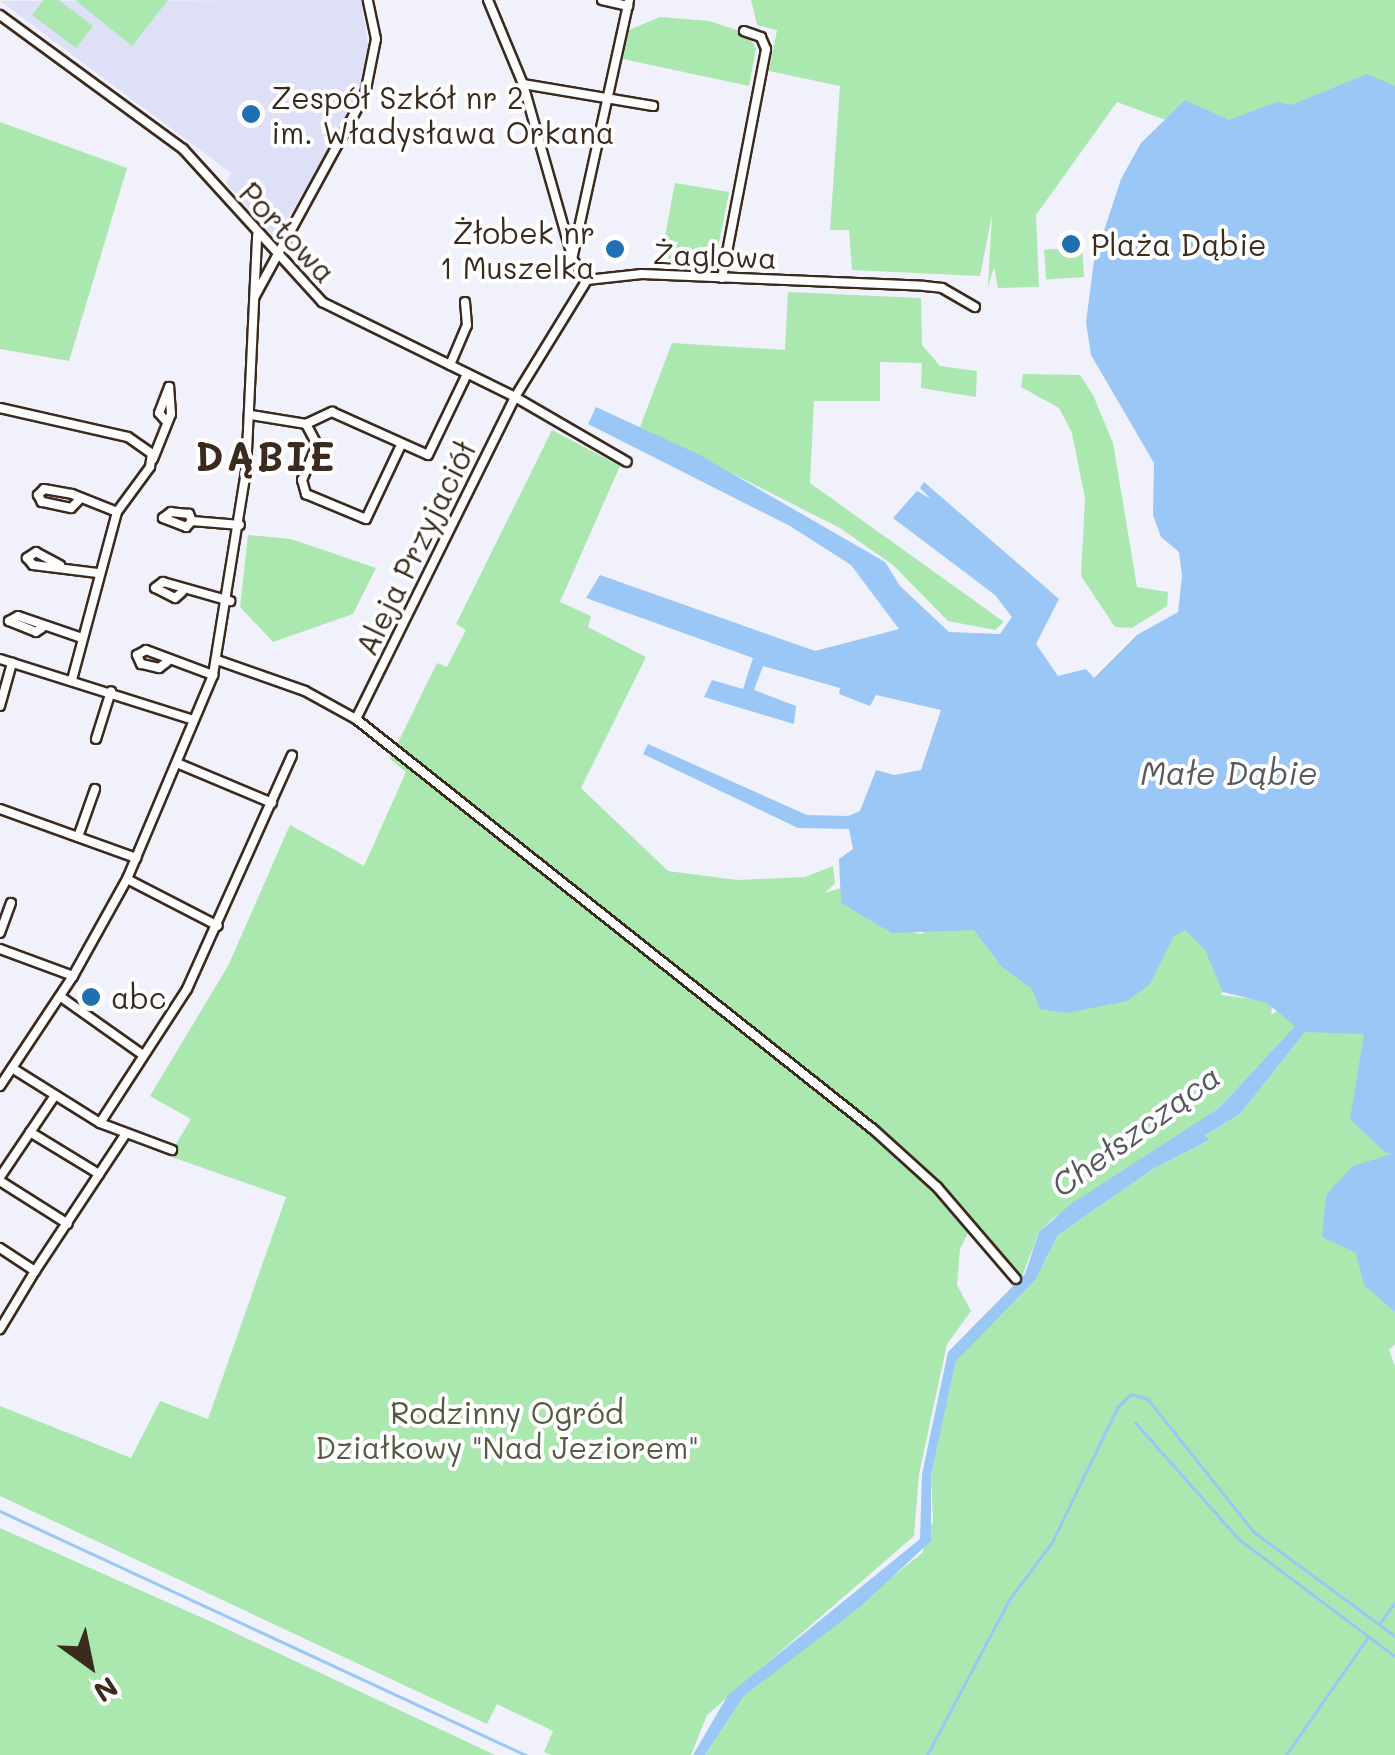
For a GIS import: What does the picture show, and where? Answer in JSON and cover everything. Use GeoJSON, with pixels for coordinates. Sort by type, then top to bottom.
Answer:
{"type":"FeatureCollection","features":[{"type":"Feature","properties":{"kind":"street"},"geometry":{"type":"LineString","coordinates":[[253,306],[366,94],[376,39],[368,0]]}},
{"type":"Feature","properties":{"kind":"street"},"geometry":{"type":"LineString","coordinates":[[488,0],[523,84],[573,260],[587,280],[514,397]]}},
{"type":"Feature","properties":{"kind":"street"},"geometry":{"type":"LineString","coordinates":[[573,260],[628,3],[602,0]]}},
{"type":"Feature","properties":{"kind":"street","name":"Portowa"},"geometry":{"type":"LineString","coordinates":[[0,15],[172,140],[276,257],[322,302],[514,397],[626,462]]}},
{"type":"Feature","properties":{"kind":"street"},"geometry":{"type":"LineString","coordinates":[[722,278],[766,49],[760,36],[744,31]]}},
{"type":"Feature","properties":{"kind":"street"},"geometry":{"type":"LineString","coordinates":[[523,84],[653,106]]}},
{"type":"Feature","properties":{"kind":"street"},"geometry":{"type":"LineString","coordinates":[[0,1086],[73,976],[127,880],[217,660],[230,601],[251,415],[256,234]]}},
{"type":"Feature","properties":{"kind":"street","name":"Żaglowa"},"geometry":{"type":"LineString","coordinates":[[587,280],[606,274],[942,288],[975,308]]}},
{"type":"Feature","properties":{"kind":"street"},"geometry":{"type":"LineString","coordinates":[[450,365],[466,325],[465,302]]}},
{"type":"Feature","properties":{"kind":"street"},"geometry":{"type":"LineString","coordinates":[[251,415],[306,424],[332,412],[428,455],[466,374]]}},
{"type":"Feature","properties":{"kind":"street","name":"Aleja Przyjaciół"},"geometry":{"type":"LineString","coordinates":[[356,719],[514,397]]}},
{"type":"Feature","properties":{"kind":"street"},"geometry":{"type":"LineString","coordinates":[[0,408],[111,432],[144,444],[153,460]]}},
{"type":"Feature","properties":{"kind":"street"},"geometry":{"type":"LineString","coordinates":[[72,680],[117,512],[153,460],[164,420]]}},
{"type":"Feature","properties":{"kind":"street"},"geometry":{"type":"LineString","coordinates":[[306,424],[317,446],[302,480],[306,494],[366,519],[401,444]]}},
{"type":"Feature","properties":{"kind":"street"},"geometry":{"type":"LineString","coordinates":[[78,502],[71,508],[42,502],[38,494],[48,489],[74,494],[78,502],[117,512]]}},
{"type":"Feature","properties":{"kind":"street"},"geometry":{"type":"LineString","coordinates":[[192,521],[240,525]]}},
{"type":"Feature","properties":{"kind":"street"},"geometry":{"type":"LineString","coordinates":[[60,565],[98,573]]}},
{"type":"Feature","properties":{"kind":"street"},"geometry":{"type":"LineString","coordinates":[[182,592],[230,601]]}},
{"type":"Feature","properties":{"kind":"street"},"geometry":{"type":"LineString","coordinates":[[42,628],[82,638]]}},
{"type":"Feature","properties":{"kind":"street"},"geometry":{"type":"LineString","coordinates":[[0,659],[194,720]]}},
{"type":"Feature","properties":{"kind":"street"},"geometry":{"type":"LineString","coordinates":[[217,660],[305,690],[356,719],[874,1130],[937,1188],[1016,1279]]}},
{"type":"Feature","properties":{"kind":"street"},"geometry":{"type":"LineString","coordinates":[[0,706],[12,662]]}},
{"type":"Feature","properties":{"kind":"street"},"geometry":{"type":"LineString","coordinates":[[166,662],[212,674]]}},
{"type":"Feature","properties":{"kind":"street"},"geometry":{"type":"LineString","coordinates":[[96,740],[111,692]]}},
{"type":"Feature","properties":{"kind":"street"},"geometry":{"type":"LineString","coordinates":[[100,1123],[187,989],[292,755]]}},
{"type":"Feature","properties":{"kind":"street"},"geometry":{"type":"LineString","coordinates":[[177,763],[272,803]]}},
{"type":"Feature","properties":{"kind":"street"},"geometry":{"type":"LineString","coordinates":[[78,837],[95,789]]}},
{"type":"Feature","properties":{"kind":"street"},"geometry":{"type":"LineString","coordinates":[[0,809],[136,858]]}},
{"type":"Feature","properties":{"kind":"street"},"geometry":{"type":"LineString","coordinates":[[127,880],[218,926]]}},
{"type":"Feature","properties":{"kind":"street"},"geometry":{"type":"LineString","coordinates":[[0,933],[11,903]]}},
{"type":"Feature","properties":{"kind":"street"},"geometry":{"type":"LineString","coordinates":[[0,950],[73,976]]}},
{"type":"Feature","properties":{"kind":"street"},"geometry":{"type":"LineString","coordinates":[[60,997],[143,1056]]}},
{"type":"Feature","properties":{"kind":"street"},"geometry":{"type":"LineString","coordinates":[[12,1068],[100,1123],[172,1150]]}},
{"type":"Feature","properties":{"kind":"street"},"geometry":{"type":"LineString","coordinates":[[54,1096],[0,1179],[68,1224]]}},
{"type":"Feature","properties":{"kind":"street"},"geometry":{"type":"LineString","coordinates":[[30,1132],[99,1174]]}},
{"type":"Feature","properties":{"kind":"street"},"geometry":{"type":"LineString","coordinates":[[0,1329],[125,1135]]}},
{"type":"Feature","properties":{"kind":"street"},"geometry":{"type":"LineString","coordinates":[[0,1248],[35,1272]]}},
{"type":"Feature","properties":{"kind":"shaded area","name":"Zespół Szkół nr 2 im. Władysława Orkana"},"geometry":{"type":"Polygon","coordinates":[[[361,0],[369,49],[362,80],[338,138],[275,238],[226,183],[231,173],[0,1],[361,0]]]}},
{"type":"Feature","properties":{"kind":"green space"},"geometry":{"type":"Polygon","coordinates":[[[43,0],[59,0],[93,26],[76,48],[32,15],[43,0]]]}},
{"type":"Feature","properties":{"kind":"green space"},"geometry":{"type":"Polygon","coordinates":[[[75,0],[168,0],[132,46],[75,0]]]}},
{"type":"Feature","properties":{"kind":"green space"},"geometry":{"type":"Polygon","coordinates":[[[751,0],[1395,0],[1395,122],[1254,131],[1163,119],[1117,102],[1036,215],[1039,287],[998,288],[994,267],[988,287],[992,215],[980,276],[852,270],[849,230],[830,230],[840,86],[769,71],[777,30],[757,25],[751,0]]]}},
{"type":"Feature","properties":{"kind":"green space"},"geometry":{"type":"Polygon","coordinates":[[[660,17],[709,21],[746,33],[756,48],[749,86],[623,59],[629,30],[660,17]]]}},
{"type":"Feature","properties":{"kind":"green space"},"geometry":{"type":"Polygon","coordinates":[[[0,122],[127,168],[69,361],[0,349],[0,122]]]}},
{"type":"Feature","properties":{"kind":"green space"},"geometry":{"type":"Polygon","coordinates":[[[675,183],[729,192],[716,258],[708,265],[660,263],[675,183]]]}},
{"type":"Feature","properties":{"kind":"green space"},"geometry":{"type":"Polygon","coordinates":[[[1082,247],[1084,277],[1046,280],[1044,250],[1082,247]]]}},
{"type":"Feature","properties":{"kind":"green space"},"geometry":{"type":"Polygon","coordinates":[[[788,292],[921,298],[922,345],[940,366],[977,371],[976,397],[921,388],[922,363],[880,362],[880,401],[814,401],[810,483],[1004,622],[995,630],[948,621],[893,565],[840,528],[640,427],[672,343],[785,350],[788,292]]]}},
{"type":"Feature","properties":{"kind":"green space"},"geometry":{"type":"Polygon","coordinates":[[[1023,374],[1080,375],[1093,395],[1113,443],[1137,587],[1168,592],[1167,606],[1132,628],[1115,627],[1081,576],[1085,498],[1072,433],[1059,408],[1021,387],[1023,374]]]}},
{"type":"Feature","properties":{"kind":"green space","name":"Rodzinny Ogród Działkowy \"Nad Jeziorem\""},"geometry":{"type":"Polygon","coordinates":[[[552,430],[620,466],[560,602],[591,616],[588,627],[646,657],[581,788],[668,871],[737,880],[805,877],[833,866],[835,883],[825,893],[844,887],[901,929],[921,934],[958,914],[1069,1010],[1092,1007],[1174,877],[1225,985],[1221,995],[1273,1002],[1271,1015],[1290,1003],[1295,1026],[1219,1108],[1052,1219],[1039,1232],[1021,1279],[972,1225],[960,1249],[957,1285],[971,1311],[947,1344],[919,1474],[914,1536],[707,1715],[691,1755],[551,1755],[544,1752],[553,1731],[497,1704],[487,1724],[0,1496],[0,1406],[131,1458],[160,1401],[208,1419],[286,1197],[169,1156],[191,1119],[150,1096],[228,966],[290,825],[364,866],[406,772],[390,759],[437,663],[447,667],[466,630],[456,624],[552,430]]]}},
{"type":"Feature","properties":{"kind":"green space"},"geometry":{"type":"Polygon","coordinates":[[[248,535],[291,539],[376,568],[353,614],[273,642],[240,607],[248,535]]]}},
{"type":"Feature","properties":{"kind":"green space"},"geometry":{"type":"Polygon","coordinates":[[[1395,957],[1395,1344],[1389,1350],[1395,1366],[1395,1755],[705,1755],[744,1696],[922,1553],[933,1521],[931,1476],[956,1361],[1042,1268],[1058,1235],[1153,1169],[1209,1141],[1203,1137],[1240,1114],[1305,1032],[1395,957]]]}},
{"type":"Feature","properties":{"kind":"green space"},"geometry":{"type":"Polygon","coordinates":[[[0,1528],[214,1623],[495,1755],[0,1755],[0,1528]]]}},
{"type":"Feature","properties":{"kind":"water","name":"Małe Dąbie"},"geometry":{"type":"Polygon","coordinates":[[[1367,74],[1395,86],[1395,1153],[1386,1153],[1350,1119],[1364,1034],[1305,1032],[1240,1114],[1204,1136],[1210,1140],[1153,1169],[1058,1235],[1036,1279],[956,1361],[931,1476],[931,1541],[861,1606],[744,1696],[705,1755],[693,1755],[728,1695],[920,1539],[922,1474],[948,1352],[1025,1274],[1039,1232],[1071,1204],[1219,1108],[1295,1026],[1267,1003],[1223,992],[1205,950],[1185,930],[1174,936],[1150,984],[1127,1001],[1066,1013],[1040,1009],[1032,989],[1002,967],[974,930],[892,933],[841,903],[839,859],[853,849],[849,829],[798,828],[643,754],[648,744],[807,815],[848,816],[860,811],[876,770],[894,775],[921,770],[941,710],[876,695],[870,706],[839,694],[840,688],[763,666],[754,690],[796,706],[794,724],[704,697],[712,680],[743,689],[753,658],[586,598],[600,575],[815,651],[899,629],[851,565],[790,526],[588,424],[596,407],[698,454],[885,562],[900,586],[949,632],[1000,634],[1012,617],[995,595],[893,518],[917,491],[931,499],[920,488],[924,482],[1059,599],[1036,644],[1058,676],[1086,669],[1094,678],[1137,635],[1178,612],[1182,576],[1179,552],[1161,537],[1153,515],[1154,463],[1091,355],[1086,322],[1094,261],[1121,179],[1141,143],[1185,100],[1229,120],[1277,102],[1291,105],[1367,74]]]}},
{"type":"Feature","properties":{"kind":"water"},"geometry":{"type":"Polygon","coordinates":[[[1395,1153],[1395,1312],[1364,1285],[1356,1253],[1322,1237],[1326,1196],[1334,1186],[1353,1166],[1395,1153]]]}},
{"type":"Feature","properties":{"kind":"waterway"},"geometry":{"type":"LineString","coordinates":[[927,1755],[1009,1600],[1052,1542],[1117,1408],[1131,1394],[1148,1399],[1254,1532],[1395,1636]]}},
{"type":"Feature","properties":{"kind":"waterway"},"geometry":{"type":"LineString","coordinates":[[1135,1422],[1239,1539],[1395,1656]]}},
{"type":"Feature","properties":{"kind":"waterway"},"geometry":{"type":"LineString","coordinates":[[0,1511],[526,1755]]}},
{"type":"Feature","properties":{"kind":"waterway"},"geometry":{"type":"LineString","coordinates":[[1379,1624],[1395,1603]]}},
{"type":"Feature","properties":{"kind":"waterway"},"geometry":{"type":"LineString","coordinates":[[1286,1755],[1368,1637]]}},
{"type":"Feature","properties":{"kind":"place","name":"Zespół Szkół nr 2 im. Władysława Orkana"},"geometry":{"type":"Point","coordinates":[251,114]}},
{"type":"Feature","properties":{"kind":"place","name":"Plaża Dąbie"},"geometry":{"type":"Point","coordinates":[1071,244]}},
{"type":"Feature","properties":{"kind":"place","name":"Żłobek nr 1 Muszelka"},"geometry":{"type":"Point","coordinates":[615,249]}},
{"type":"Feature","properties":{"kind":"place","name":"abc"},"geometry":{"type":"Point","coordinates":[91,997]}},
{"type":"Feature","properties":{"kind":"district","name":"DĄBIE"},"geometry":{"type":"Point","coordinates":[266,455]}},
{"type":"Feature","properties":{"kind":"water label","name":"Chełszcząca"},"geometry":{"type":"Point","coordinates":[1135,1130]}}]}
